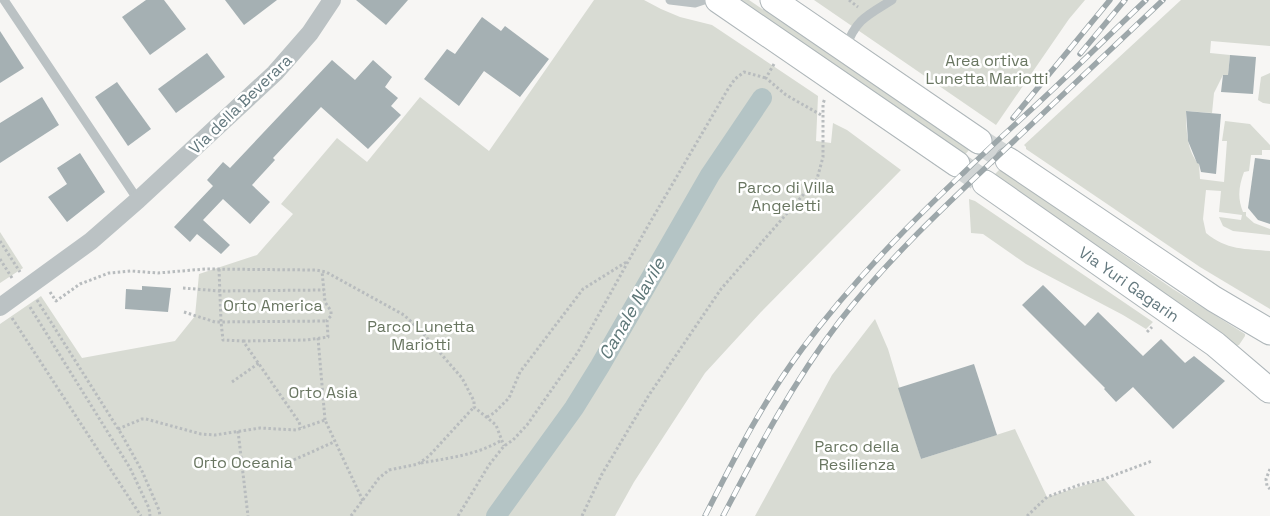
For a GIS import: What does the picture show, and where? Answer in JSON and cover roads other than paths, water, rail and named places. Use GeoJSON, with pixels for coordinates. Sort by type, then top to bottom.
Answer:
{"type":"FeatureCollection","features":[{"type":"Feature","properties":{"kind":"main road"},"geometry":{"type":"LineString","coordinates":[[718,0],[958,164]]}},
{"type":"Feature","properties":{"kind":"main road"},"geometry":{"type":"LineString","coordinates":[[773,0],[979,141]]}},
{"type":"Feature","properties":{"kind":"main road","name":"Via Yuri Gagarin"},"geometry":{"type":"LineString","coordinates":[[1008,160],[1214,300],[1270,332]]}},
{"type":"Feature","properties":{"kind":"main road","name":"Via Yuri Gagarin"},"geometry":{"type":"LineString","coordinates":[[985,183],[1215,344],[1270,389]]}},
{"type":"Feature","properties":{"kind":"main road"},"geometry":{"type":"LineString","coordinates":[[1270,389],[1270,398]]}},
{"type":"Feature","properties":{"kind":"street","name":"Via della Beverara"},"geometry":{"type":"LineString","coordinates":[[6,312],[138,200],[275,73],[310,33],[332,0]]}},
{"type":"Feature","properties":{"kind":"lane"},"geometry":{"type":"LineString","coordinates":[[4,0],[138,200]]}},
{"type":"Feature","properties":{"kind":"lane"},"geometry":{"type":"LineString","coordinates":[[670,0],[695,3],[704,0]]}},
{"type":"Feature","properties":{"kind":"lane"},"geometry":{"type":"LineString","coordinates":[[846,50],[851,34],[862,19],[892,0]]}},
{"type":"Feature","properties":{"kind":"waterway","name":"Canale Navile"},"geometry":{"type":"LineString","coordinates":[[496,516],[574,408],[710,175],[762,98]]}},
{"type":"Feature","properties":{"kind":"tunnel"},"geometry":{"type":"LineString","coordinates":[[979,141],[1008,160]]}},
{"type":"Feature","properties":{"kind":"tunnel"},"geometry":{"type":"LineString","coordinates":[[957,164],[985,183]]}},
{"type":"Feature","properties":{"kind":"railway"},"geometry":{"type":"LineString","coordinates":[[1013,118],[1110,0]]}},
{"type":"Feature","properties":{"kind":"railway"},"geometry":{"type":"LineString","coordinates":[[1080,54],[1125,0]]}},
{"type":"Feature","properties":{"kind":"railway"},"geometry":{"type":"LineString","coordinates":[[705,516],[738,452],[774,389],[802,349],[852,287],[935,200],[1146,0]]}},
{"type":"Feature","properties":{"kind":"railway"},"geometry":{"type":"LineString","coordinates":[[723,516],[791,392],[822,345],[857,299],[895,256],[936,215],[1163,0]]}},
{"type":"Feature","properties":{"kind":"park label","name":"Area ortiva Lunetta Mariotti"},"geometry":{"type":"Point","coordinates":[987,69]}},
{"type":"Feature","properties":{"kind":"park label","name":"Parco di Villa Angeletti"},"geometry":{"type":"Point","coordinates":[786,196]}},
{"type":"Feature","properties":{"kind":"park label","name":"Orto America"},"geometry":{"type":"Point","coordinates":[273,305]}},
{"type":"Feature","properties":{"kind":"park label","name":"Parco Lunetta Mariotti"},"geometry":{"type":"Point","coordinates":[421,335]}},
{"type":"Feature","properties":{"kind":"park label","name":"Orto Asia"},"geometry":{"type":"Point","coordinates":[323,392]}},
{"type":"Feature","properties":{"kind":"park label","name":"Parco della Resilienza"},"geometry":{"type":"Point","coordinates":[857,455]}},
{"type":"Feature","properties":{"kind":"park label","name":"Orto Oceania"},"geometry":{"type":"Point","coordinates":[243,462]}}]}
